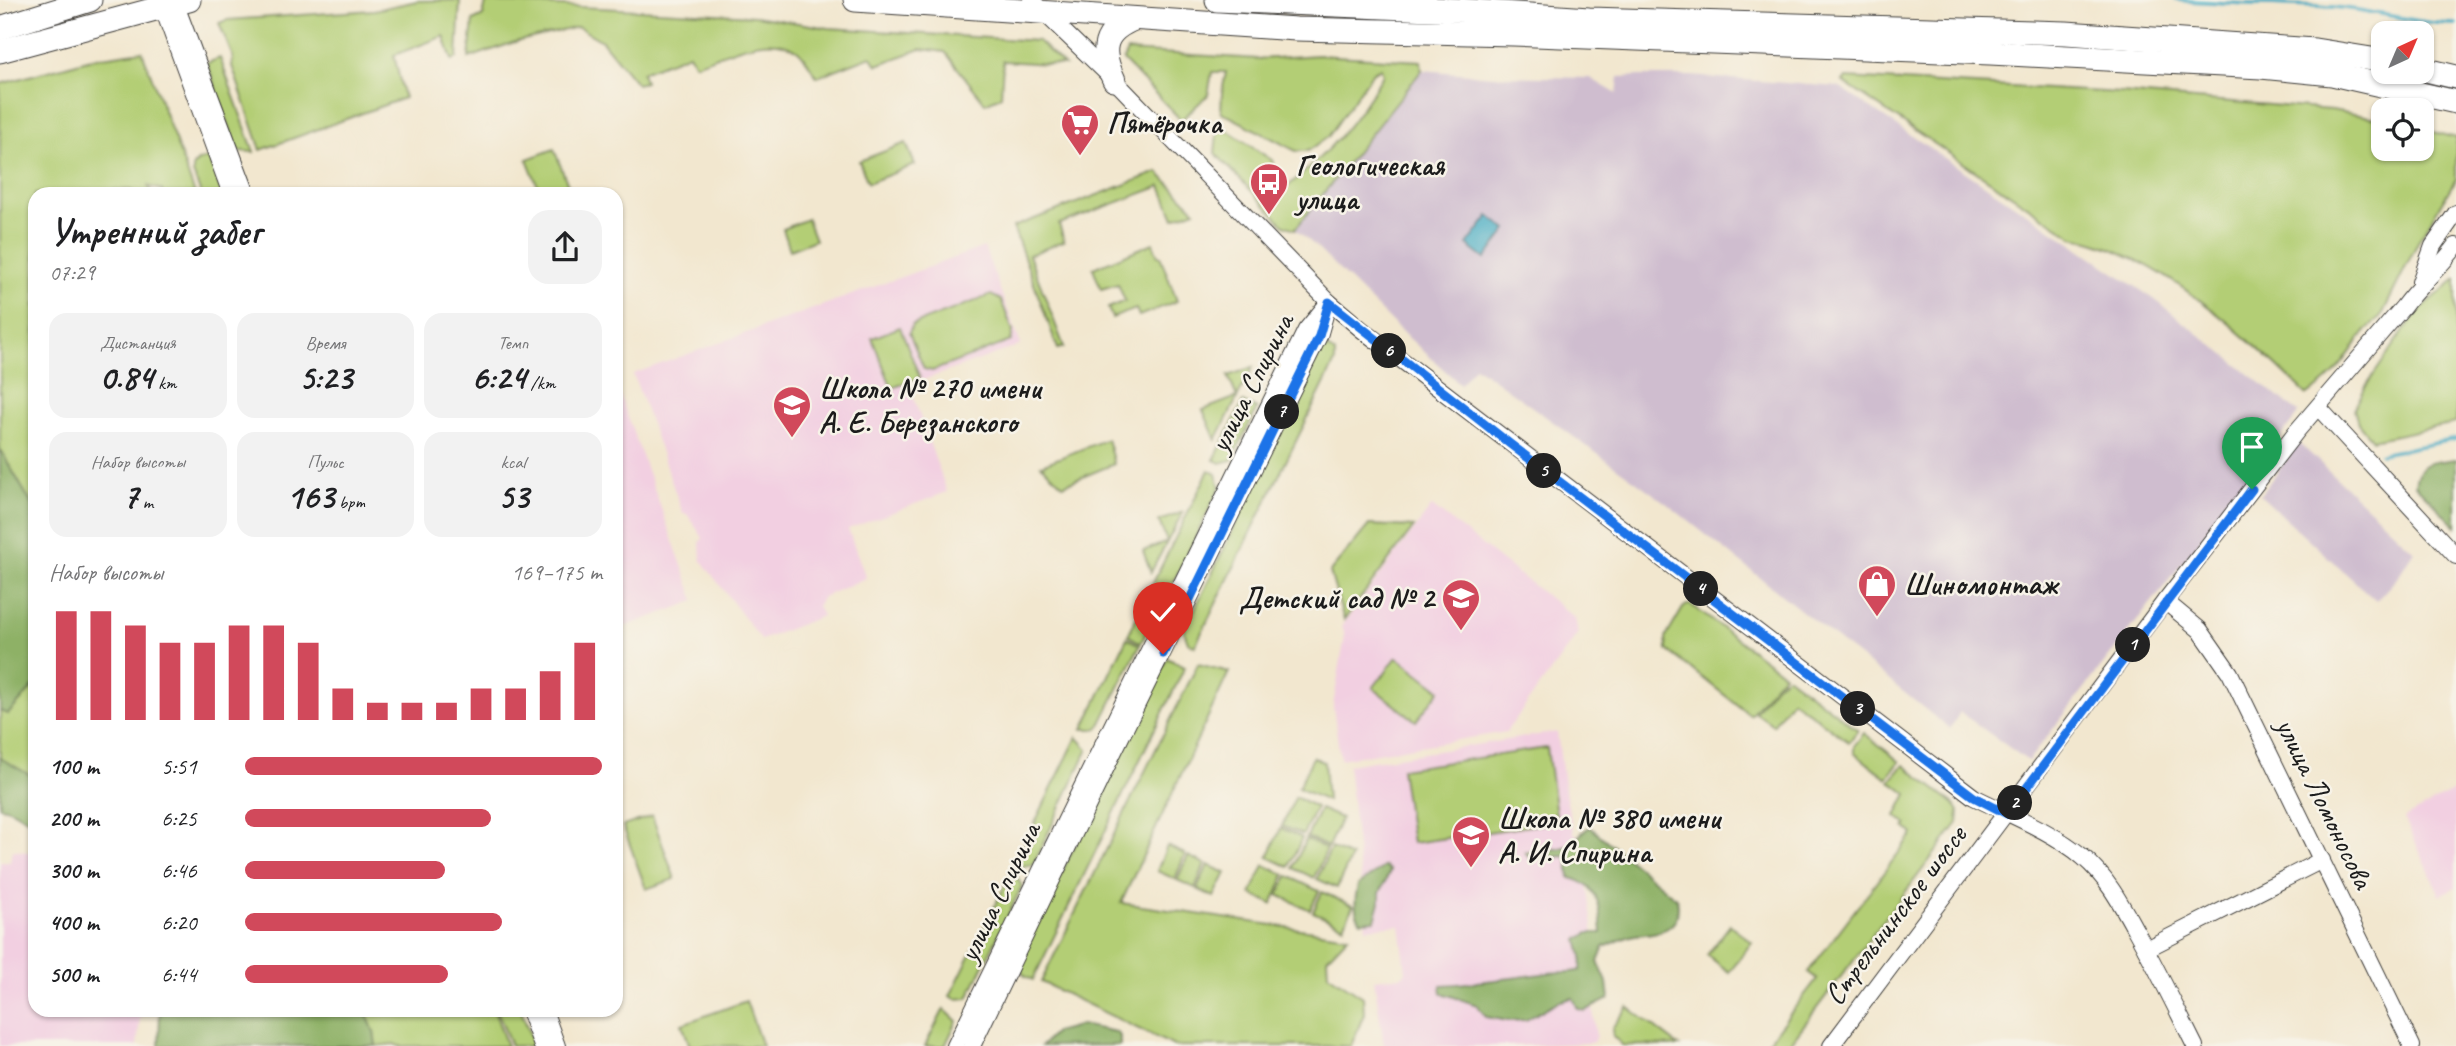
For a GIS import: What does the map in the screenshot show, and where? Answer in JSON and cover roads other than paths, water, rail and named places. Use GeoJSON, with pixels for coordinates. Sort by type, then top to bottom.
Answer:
{"type":"FeatureCollection","features":[{"type":"Feature","properties":{"kind":"highway"},"geometry":{"type":"LineString","coordinates":[[0,28],[90,0]]}},
{"type":"Feature","properties":{"kind":"highway"},"geometry":{"type":"LineString","coordinates":[[855,0],[1038,7],[1134,19],[1296,29],[1513,34],[2261,67],[2332,75],[2456,102]]}},
{"type":"Feature","properties":{"kind":"highway"},"geometry":{"type":"LineString","coordinates":[[1217,0],[1456,10],[1589,19],[2066,33],[2315,50],[2371,59]]}},
{"type":"Feature","properties":{"kind":"highway"},"geometry":{"type":"LineString","coordinates":[[0,51],[62,36],[173,2]]}},
{"type":"Feature","properties":{"kind":"highway"},"geometry":{"type":"LineString","coordinates":[[1114,80],[1107,65],[1107,41],[1114,30],[1134,19]]}},
{"type":"Feature","properties":{"kind":"highway"},"geometry":{"type":"LineString","coordinates":[[2434,72],[2456,78]]}},
{"type":"Feature","properties":{"kind":"street"},"geometry":{"type":"LineString","coordinates":[[173,2],[229,187]]}},
{"type":"Feature","properties":{"kind":"street"},"geometry":{"type":"LineString","coordinates":[[173,2],[244,187]]}},
{"type":"Feature","properties":{"kind":"street"},"geometry":{"type":"LineString","coordinates":[[1038,7],[1114,80],[1329,302],[1479,421],[1974,797],[2071,848],[2095,868],[2116,896],[2146,949],[2195,1046]]}},
{"type":"Feature","properties":{"kind":"street","name":"Стрельнинское шоссе"},"geometry":{"type":"LineString","coordinates":[[2418,288],[2433,246],[2456,213]]}},
{"type":"Feature","properties":{"kind":"street","name":"Стрельнинское шоссе"},"geometry":{"type":"LineString","coordinates":[[1831,1046],[2295,432],[2456,246]]}},
{"type":"Feature","properties":{"kind":"street","name":"улица Спирина"},"geometry":{"type":"LineString","coordinates":[[955,1046],[1306,330],[1329,302]]}},
{"type":"Feature","properties":{"kind":"street","name":"улица Спирина"},"geometry":{"type":"LineString","coordinates":[[972,1046],[1319,336],[1329,302]]}},
{"type":"Feature","properties":{"kind":"street"},"geometry":{"type":"LineString","coordinates":[[2318,407],[2456,556]]}},
{"type":"Feature","properties":{"kind":"street","name":"улица Ломоносова"},"geometry":{"type":"LineString","coordinates":[[2165,601],[2200,630],[2230,673],[2322,860],[2405,1044]]}},
{"type":"Feature","properties":{"kind":"street"},"geometry":{"type":"LineString","coordinates":[[2146,949],[2322,860]]}},
{"type":"Feature","properties":{"kind":"street"},"geometry":{"type":"LineString","coordinates":[[532,1017],[542,1046]]}},
{"type":"Feature","properties":{"kind":"street"},"geometry":{"type":"LineString","coordinates":[[547,1017],[557,1046]]}},
{"type":"Feature","properties":{"kind":"water"},"geometry":{"type":"Polygon","coordinates":[[[1489,216],[1507,230],[1485,259],[1467,245],[1489,216]]]}},
{"type":"Feature","properties":{"kind":"waterway"},"geometry":{"type":"LineString","coordinates":[[2176,0],[2333,7],[2425,22],[2456,24]]}},
{"type":"Feature","properties":{"kind":"waterway"},"geometry":{"type":"LineString","coordinates":[[2381,454],[2456,439]]}},
{"type":"Feature","properties":{"kind":"place","name":"Пятёрочка"},"geometry":{"type":"Point","coordinates":[1080,157]}},
{"type":"Feature","properties":{"kind":"place","name":"Геологическая улица"},"geometry":{"type":"Point","coordinates":[1269,216]}},
{"type":"Feature","properties":{"kind":"place","name":"Школа № 270 имени А. Е. Березанского"},"geometry":{"type":"Point","coordinates":[792,439]}},
{"type":"Feature","properties":{"kind":"place","name":"Шиномонтаж"},"geometry":{"type":"Point","coordinates":[1877,618]}},
{"type":"Feature","properties":{"kind":"place","name":"Детский сад № 2"},"geometry":{"type":"Point","coordinates":[1461,632]}},
{"type":"Feature","properties":{"kind":"place","name":"Школа № 380 имени А. И. Спирина"},"geometry":{"type":"Point","coordinates":[1471,869]}}]}
